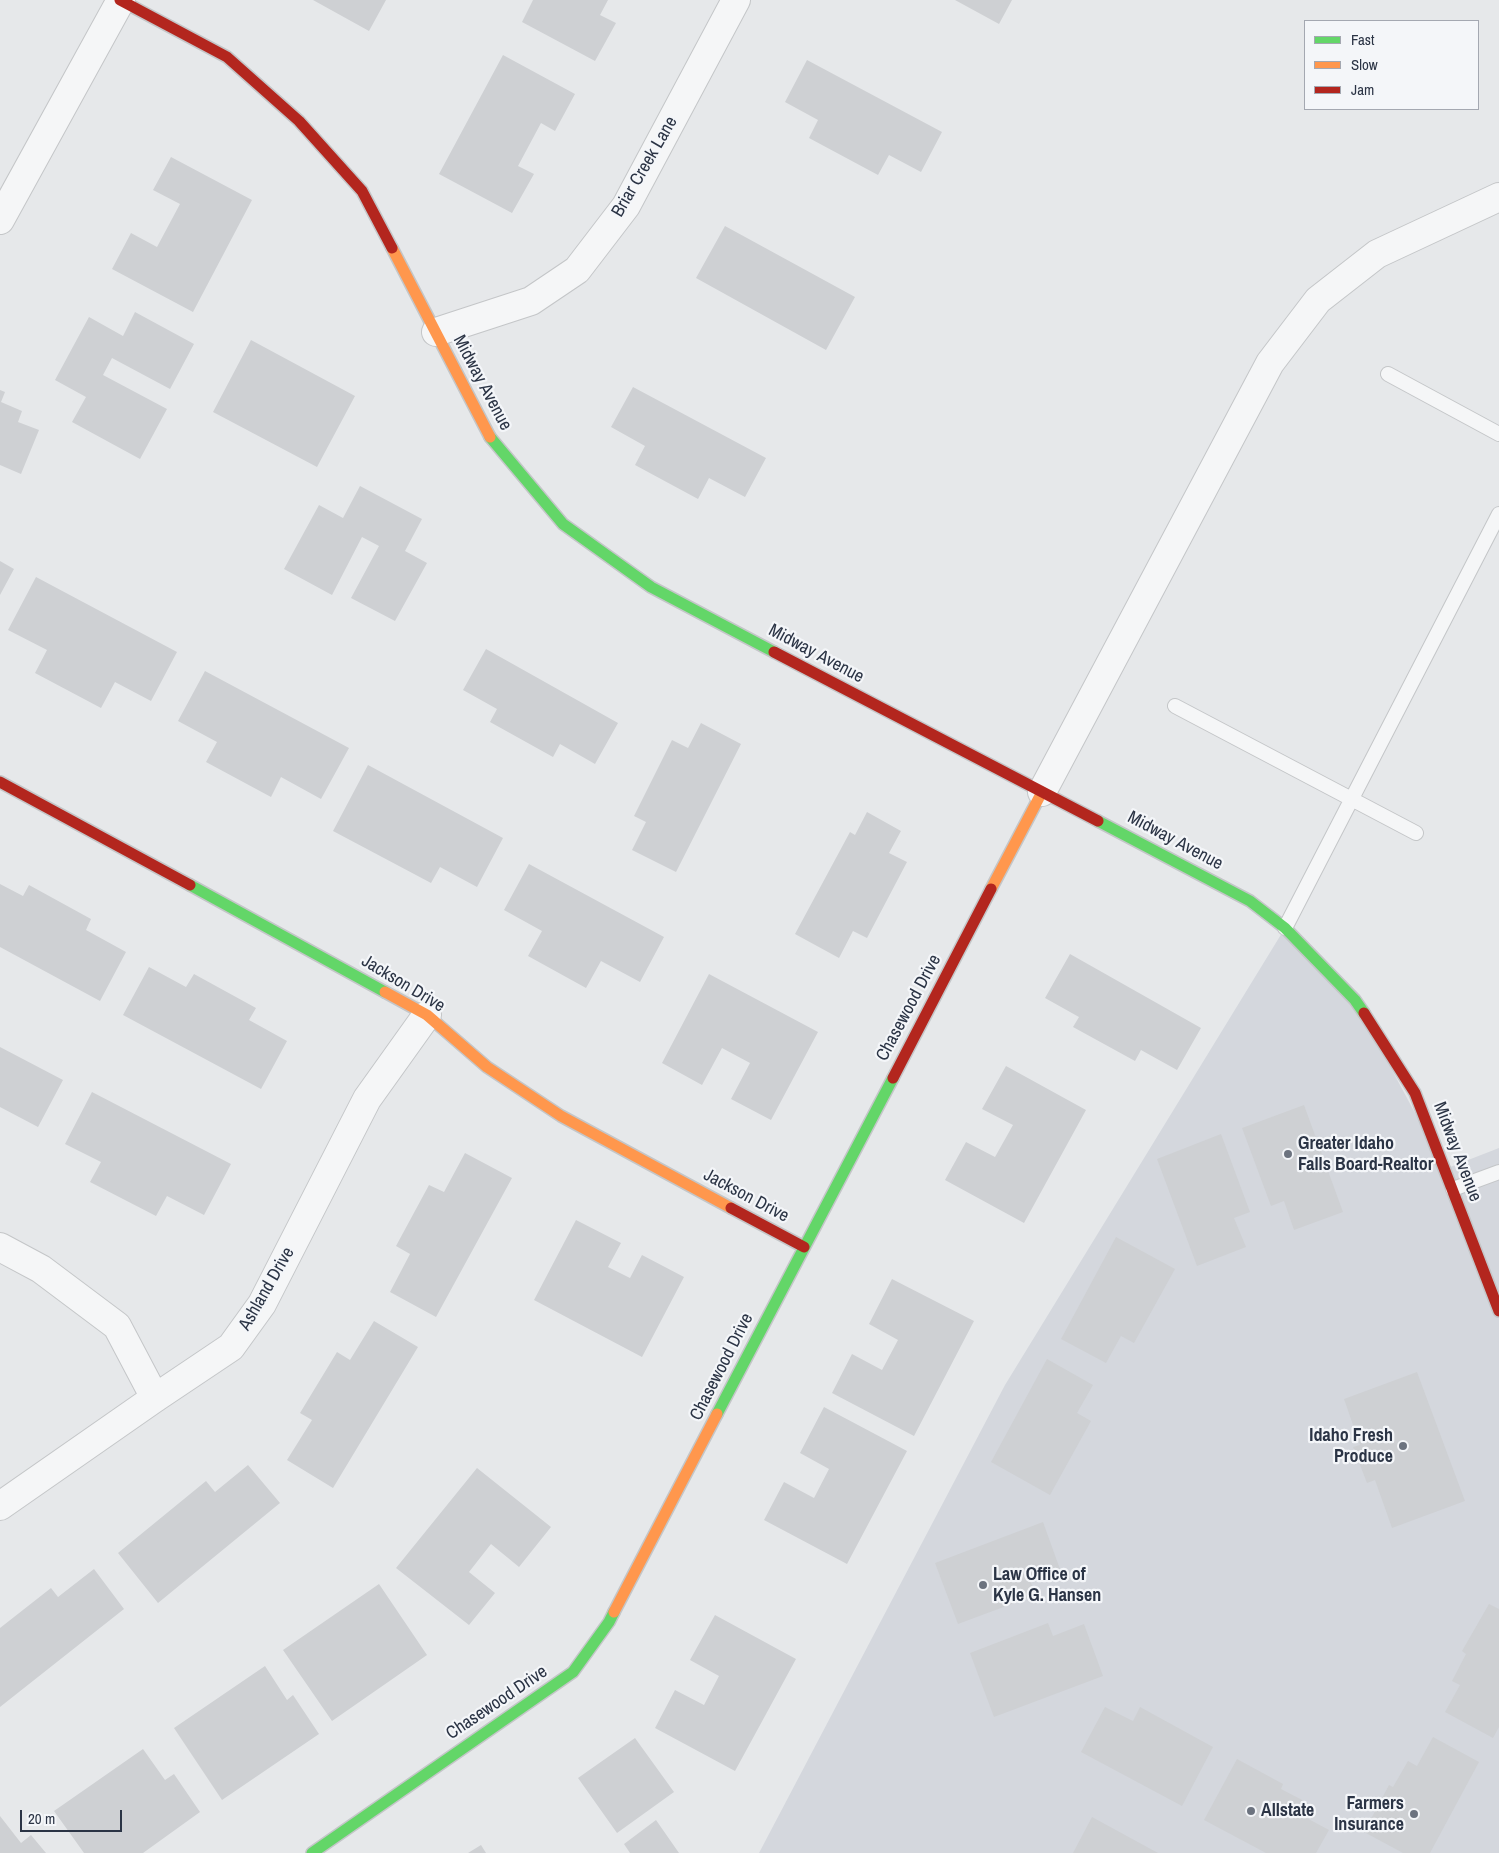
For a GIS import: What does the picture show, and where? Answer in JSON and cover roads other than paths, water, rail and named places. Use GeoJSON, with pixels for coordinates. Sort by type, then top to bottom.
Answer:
{"type":"FeatureCollection","features":[{"type":"Feature","properties":{"kind":"street","name":"Midway Avenue"},"geometry":{"type":"LineString","coordinates":[[121,0],[227,58],[300,121],[362,191],[492,441],[563,524],[651,587],[1250,900],[1285,928],[1355,1000],[1415,1093],[1499,1311]]}},
{"type":"Feature","properties":{"kind":"street"},"geometry":{"type":"LineString","coordinates":[[0,220],[121,0]]}},
{"type":"Feature","properties":{"kind":"street","name":"Briar Creek Lane"},"geometry":{"type":"LineString","coordinates":[[436,332],[531,301],[577,270],[626,206],[736,0]]}},
{"type":"Feature","properties":{"kind":"street"},"geometry":{"type":"LineString","coordinates":[[1042,792],[1270,363],[1288,339],[1318,300],[1377,254],[1499,197]]}},
{"type":"Feature","properties":{"kind":"street","name":"Jackson Drive"},"geometry":{"type":"LineString","coordinates":[[0,782],[428,1015],[486,1067],[561,1116],[804,1247]]}},
{"type":"Feature","properties":{"kind":"street","name":"Chasewood Drive"},"geometry":{"type":"LineString","coordinates":[[312,1853],[573,1672],[610,1622],[1042,792]]}},
{"type":"Feature","properties":{"kind":"street","name":"Ashland Drive"},"geometry":{"type":"LineString","coordinates":[[0,1506],[154,1398],[231,1347],[262,1304],[367,1099],[428,1015]]}},
{"type":"Feature","properties":{"kind":"street"},"geometry":{"type":"LineString","coordinates":[[0,1247],[41,1269],[117,1326],[154,1398]]}},
{"type":"Feature","properties":{"kind":"lane"},"geometry":{"type":"LineString","coordinates":[[1388,374],[1499,434]]}},
{"type":"Feature","properties":{"kind":"lane"},"geometry":{"type":"LineString","coordinates":[[1285,928],[1499,514]]}},
{"type":"Feature","properties":{"kind":"lane"},"geometry":{"type":"LineString","coordinates":[[1175,706],[1416,833]]}},
{"type":"Feature","properties":{"kind":"lane"},"geometry":{"type":"LineString","coordinates":[[1453,1189],[1499,1172]]}},
{"type":"Feature","properties":{"kind":"place","name":"Greater Idaho Falls Board-Realtor"},"geometry":{"type":"Point","coordinates":[1288,1154]}},
{"type":"Feature","properties":{"kind":"place","name":"Idaho Fresh Produce"},"geometry":{"type":"Point","coordinates":[1403,1446]}},
{"type":"Feature","properties":{"kind":"place","name":"Law Office of Kyle G. Hansen"},"geometry":{"type":"Point","coordinates":[983,1585]}},
{"type":"Feature","properties":{"kind":"place","name":"Allstate"},"geometry":{"type":"Point","coordinates":[1251,1811]}},
{"type":"Feature","properties":{"kind":"place","name":"Farmers Insurance"},"geometry":{"type":"Point","coordinates":[1414,1814]}}]}
